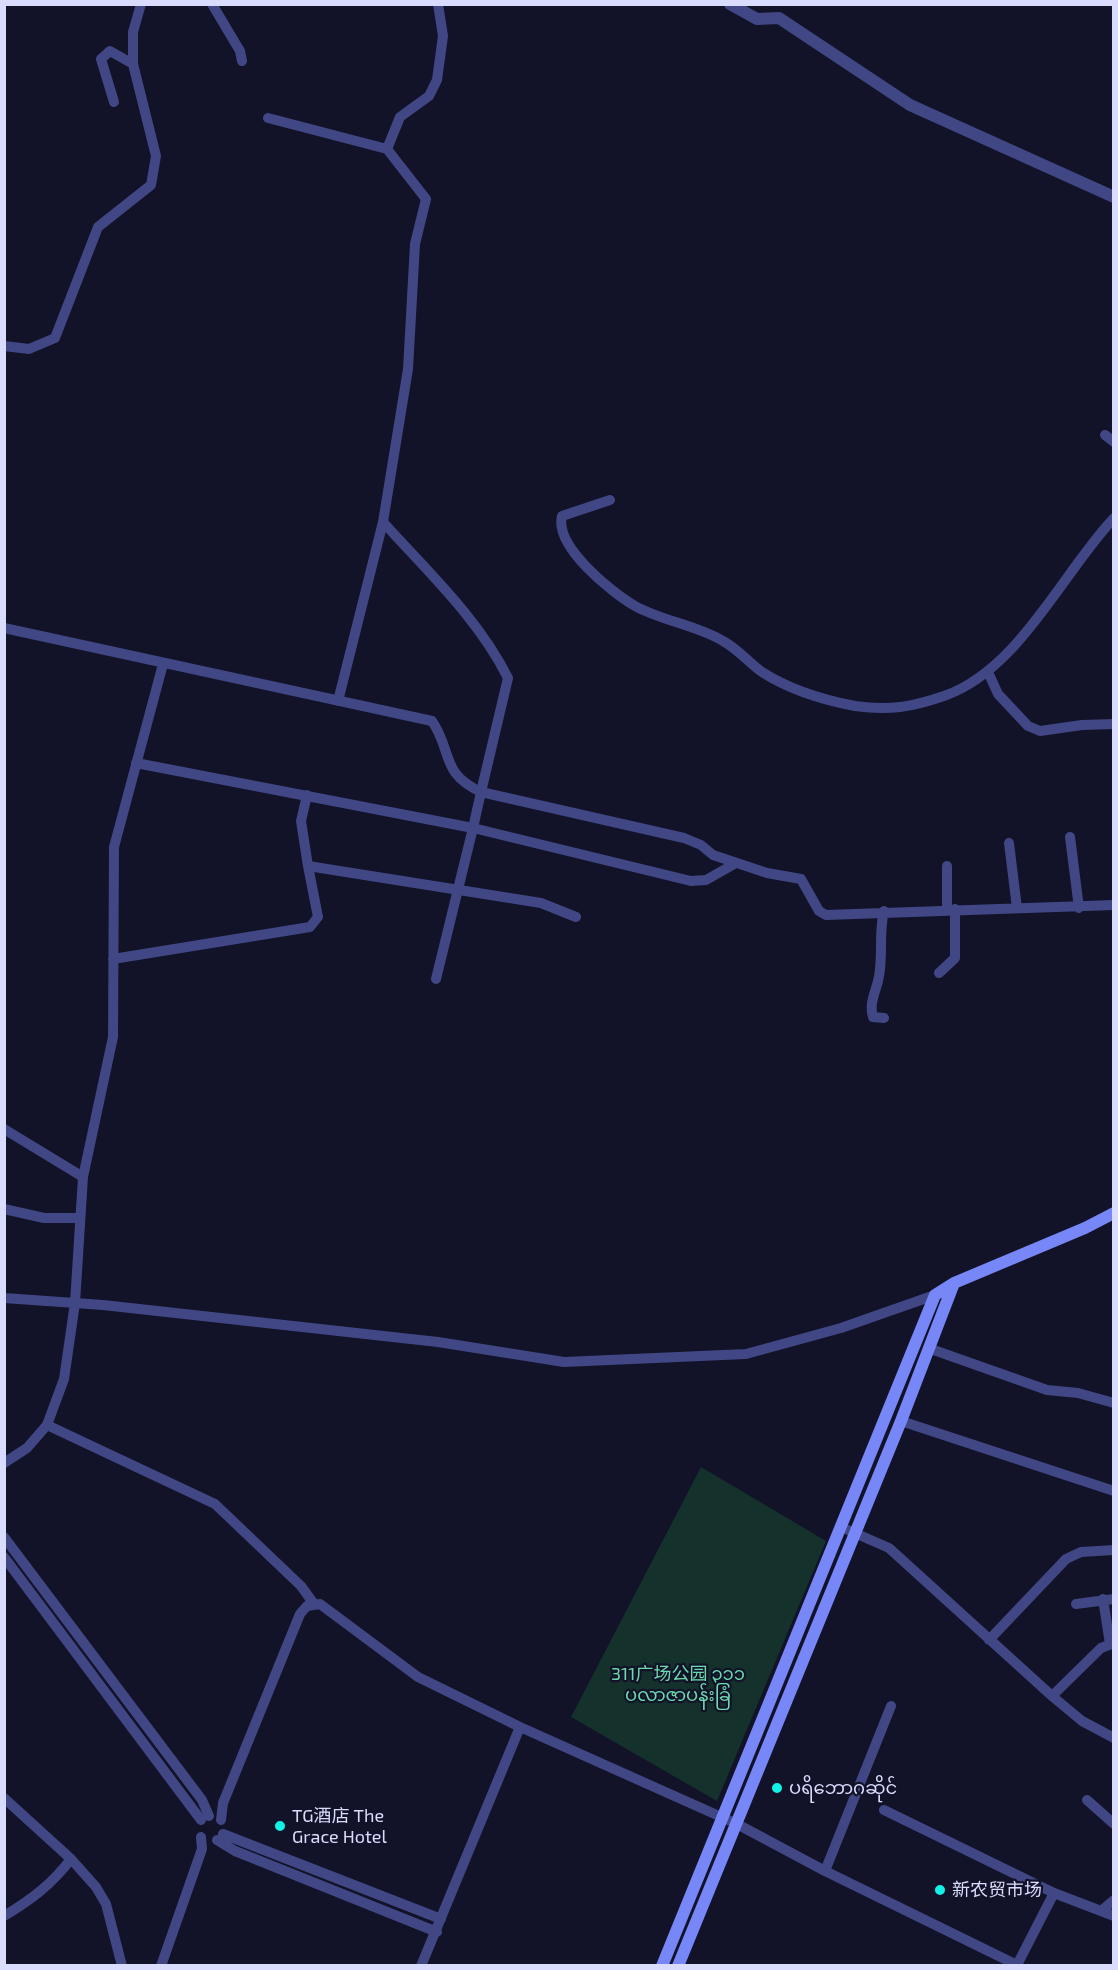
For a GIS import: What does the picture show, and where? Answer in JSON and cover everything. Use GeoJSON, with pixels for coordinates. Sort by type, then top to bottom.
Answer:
{"type":"FeatureCollection","features":[{"type":"Feature","properties":{"kind":"main road"},"geometry":{"type":"LineString","coordinates":[[662,1965],[935,1295],[954,1283],[1085,1228],[1113,1213]]}},
{"type":"Feature","properties":{"kind":"main road"},"geometry":{"type":"LineString","coordinates":[[678,1965],[901,1421],[954,1283]]}},
{"type":"Feature","properties":{"kind":"main road"},"geometry":{"type":"LineString","coordinates":[[806,1613],[820,1619]]}},
{"type":"Feature","properties":{"kind":"main road"},"geometry":{"type":"LineString","coordinates":[[770,1700],[785,1706]]}},
{"type":"Feature","properties":{"kind":"main road"},"geometry":{"type":"LineString","coordinates":[[693,1892],[706,1898]]}},
{"type":"Feature","properties":{"kind":"street"},"geometry":{"type":"LineString","coordinates":[[4,346],[29,349],[55,338],[98,227],[151,185],[156,156],[133,64],[133,32],[141,4]]}},
{"type":"Feature","properties":{"kind":"street"},"geometry":{"type":"LineString","coordinates":[[212,4],[240,51],[242,61]]}},
{"type":"Feature","properties":{"kind":"street"},"geometry":{"type":"LineString","coordinates":[[387,149],[400,117],[429,96],[437,80],[443,36],[438,4]]}},
{"type":"Feature","properties":{"kind":"street"},"geometry":{"type":"LineString","coordinates":[[730,4],[757,20],[779,18],[910,105],[1113,197]]}},
{"type":"Feature","properties":{"kind":"street"},"geometry":{"type":"LineString","coordinates":[[114,102],[101,59],[110,51],[133,64]]}},
{"type":"Feature","properties":{"kind":"street"},"geometry":{"type":"LineString","coordinates":[[268,118],[387,149],[426,199],[415,244],[408,369],[383,522],[338,701]]}},
{"type":"Feature","properties":{"kind":"street"},"geometry":{"type":"LineString","coordinates":[[610,500],[562,516],[560,524],[568,543],[596,576],[636,607],[724,641],[779,682],[801,692],[855,706],[898,710],[946,695],[988,672],[1047,608],[1113,518]]}},
{"type":"Feature","properties":{"kind":"street"},"geometry":{"type":"LineString","coordinates":[[383,522],[450,595],[495,652],[508,678],[436,979]]}},
{"type":"Feature","properties":{"kind":"street"},"geometry":{"type":"LineString","coordinates":[[4,628],[432,721],[443,738],[447,763],[459,779],[481,792],[684,838],[701,845],[713,855],[801,879],[819,911],[825,915],[884,911],[1079,908],[1113,905]]}},
{"type":"Feature","properties":{"kind":"street"},"geometry":{"type":"LineString","coordinates":[[4,1463],[27,1448],[47,1425],[64,1379],[75,1303],[83,1177],[113,1036],[114,847],[163,664]]}},
{"type":"Feature","properties":{"kind":"street"},"geometry":{"type":"LineString","coordinates":[[988,672],[998,694],[1028,726],[1040,731],[1082,725],[1113,724]]}},
{"type":"Feature","properties":{"kind":"street"},"geometry":{"type":"LineString","coordinates":[[136,764],[473,828],[692,881],[706,880],[736,863]]}},
{"type":"Feature","properties":{"kind":"street"},"geometry":{"type":"LineString","coordinates":[[113,959],[310,927],[318,917],[301,821],[307,795]]}},
{"type":"Feature","properties":{"kind":"street"},"geometry":{"type":"LineString","coordinates":[[1070,837],[1079,908]]}},
{"type":"Feature","properties":{"kind":"street"},"geometry":{"type":"LineString","coordinates":[[1009,843],[1017,908]]}},
{"type":"Feature","properties":{"kind":"street"},"geometry":{"type":"LineString","coordinates":[[308,866],[541,903],[576,917]]}},
{"type":"Feature","properties":{"kind":"street"},"geometry":{"type":"LineString","coordinates":[[939,973],[955,958],[947,866]]}},
{"type":"Feature","properties":{"kind":"street"},"geometry":{"type":"LineString","coordinates":[[884,911],[880,924],[879,979],[872,1000],[872,1013],[873,1017],[885,1018]]}},
{"type":"Feature","properties":{"kind":"street"},"geometry":{"type":"LineString","coordinates":[[4,1129],[83,1177]]}},
{"type":"Feature","properties":{"kind":"street"},"geometry":{"type":"LineString","coordinates":[[4,1209],[44,1218],[79,1218]]}},
{"type":"Feature","properties":{"kind":"street"},"geometry":{"type":"LineString","coordinates":[[4,1298],[75,1303],[438,1342],[564,1362],[746,1354],[841,1328],[935,1295]]}},
{"type":"Feature","properties":{"kind":"street"},"geometry":{"type":"LineString","coordinates":[[928,1348],[1047,1390],[1078,1393],[1113,1403]]}},
{"type":"Feature","properties":{"kind":"street"},"geometry":{"type":"LineString","coordinates":[[901,1421],[1113,1491]]}},
{"type":"Feature","properties":{"kind":"street"},"geometry":{"type":"LineString","coordinates":[[47,1425],[215,1504],[301,1586],[314,1604]]}},
{"type":"Feature","properties":{"kind":"street"},"geometry":{"type":"LineString","coordinates":[[840,1527],[889,1548],[1052,1696],[1082,1721],[1113,1738]]}},
{"type":"Feature","properties":{"kind":"street"},"geometry":{"type":"LineString","coordinates":[[4,1537],[31,1582],[162,1756],[202,1800],[211,1818],[211,1840],[161,1965]]}},
{"type":"Feature","properties":{"kind":"street"},"geometry":{"type":"LineString","coordinates":[[989,1640],[1066,1559],[1081,1552],[1113,1550]]}},
{"type":"Feature","properties":{"kind":"street"},"geometry":{"type":"LineString","coordinates":[[4,1557],[31,1582]]}},
{"type":"Feature","properties":{"kind":"street"},"geometry":{"type":"LineString","coordinates":[[1052,1696],[1101,1648],[1112,1643],[1108,1599],[1076,1604]]}},
{"type":"Feature","properties":{"kind":"street"},"geometry":{"type":"LineString","coordinates":[[437,1932],[235,1851],[211,1840],[198,1830],[223,1803],[300,1614],[307,1606],[314,1604],[325,1606],[418,1677],[520,1727],[737,1824],[825,1871],[1018,1965],[1054,1893]]}},
{"type":"Feature","properties":{"kind":"street"},"geometry":{"type":"LineString","coordinates":[[825,1871],[891,1706]]}},
{"type":"Feature","properties":{"kind":"street"},"geometry":{"type":"LineString","coordinates":[[421,1965],[437,1932],[520,1727]]}},
{"type":"Feature","properties":{"kind":"street"},"geometry":{"type":"LineString","coordinates":[[4,1798],[71,1859],[96,1887],[105,1904],[122,1965]]}},
{"type":"Feature","properties":{"kind":"street"},"geometry":{"type":"LineString","coordinates":[[1087,1800],[1113,1824]]}},
{"type":"Feature","properties":{"kind":"street"},"geometry":{"type":"LineString","coordinates":[[884,1810],[1054,1893],[1113,1916]]}},
{"type":"Feature","properties":{"kind":"street"},"geometry":{"type":"LineString","coordinates":[[211,1840],[441,1919]]}},
{"type":"Feature","properties":{"kind":"street"},"geometry":{"type":"LineString","coordinates":[[4,1916],[34,1898],[58,1876],[71,1859]]}},
{"type":"Feature","properties":{"kind":"street"},"geometry":{"type":"LineString","coordinates":[[1101,1911],[1113,1900]]}},
{"type":"Feature","properties":{"kind":"green space","name":"311广场公园 ၃၁၁ ပလာဇာပန်းခြံ"},"geometry":{"type":"Polygon","coordinates":[[[701,1467],[826,1541],[717,1801],[571,1717],[701,1467]]]}},
{"type":"Feature","properties":{"kind":"place","name":"ပရိဘောဂဆိုင်"},"geometry":{"type":"Point","coordinates":[777,1788]}},
{"type":"Feature","properties":{"kind":"place","name":"TG酒店 The Grace Hotel"},"geometry":{"type":"Point","coordinates":[280,1826]}},
{"type":"Feature","properties":{"kind":"place","name":"新农贸市场"},"geometry":{"type":"Point","coordinates":[940,1890]}}]}
